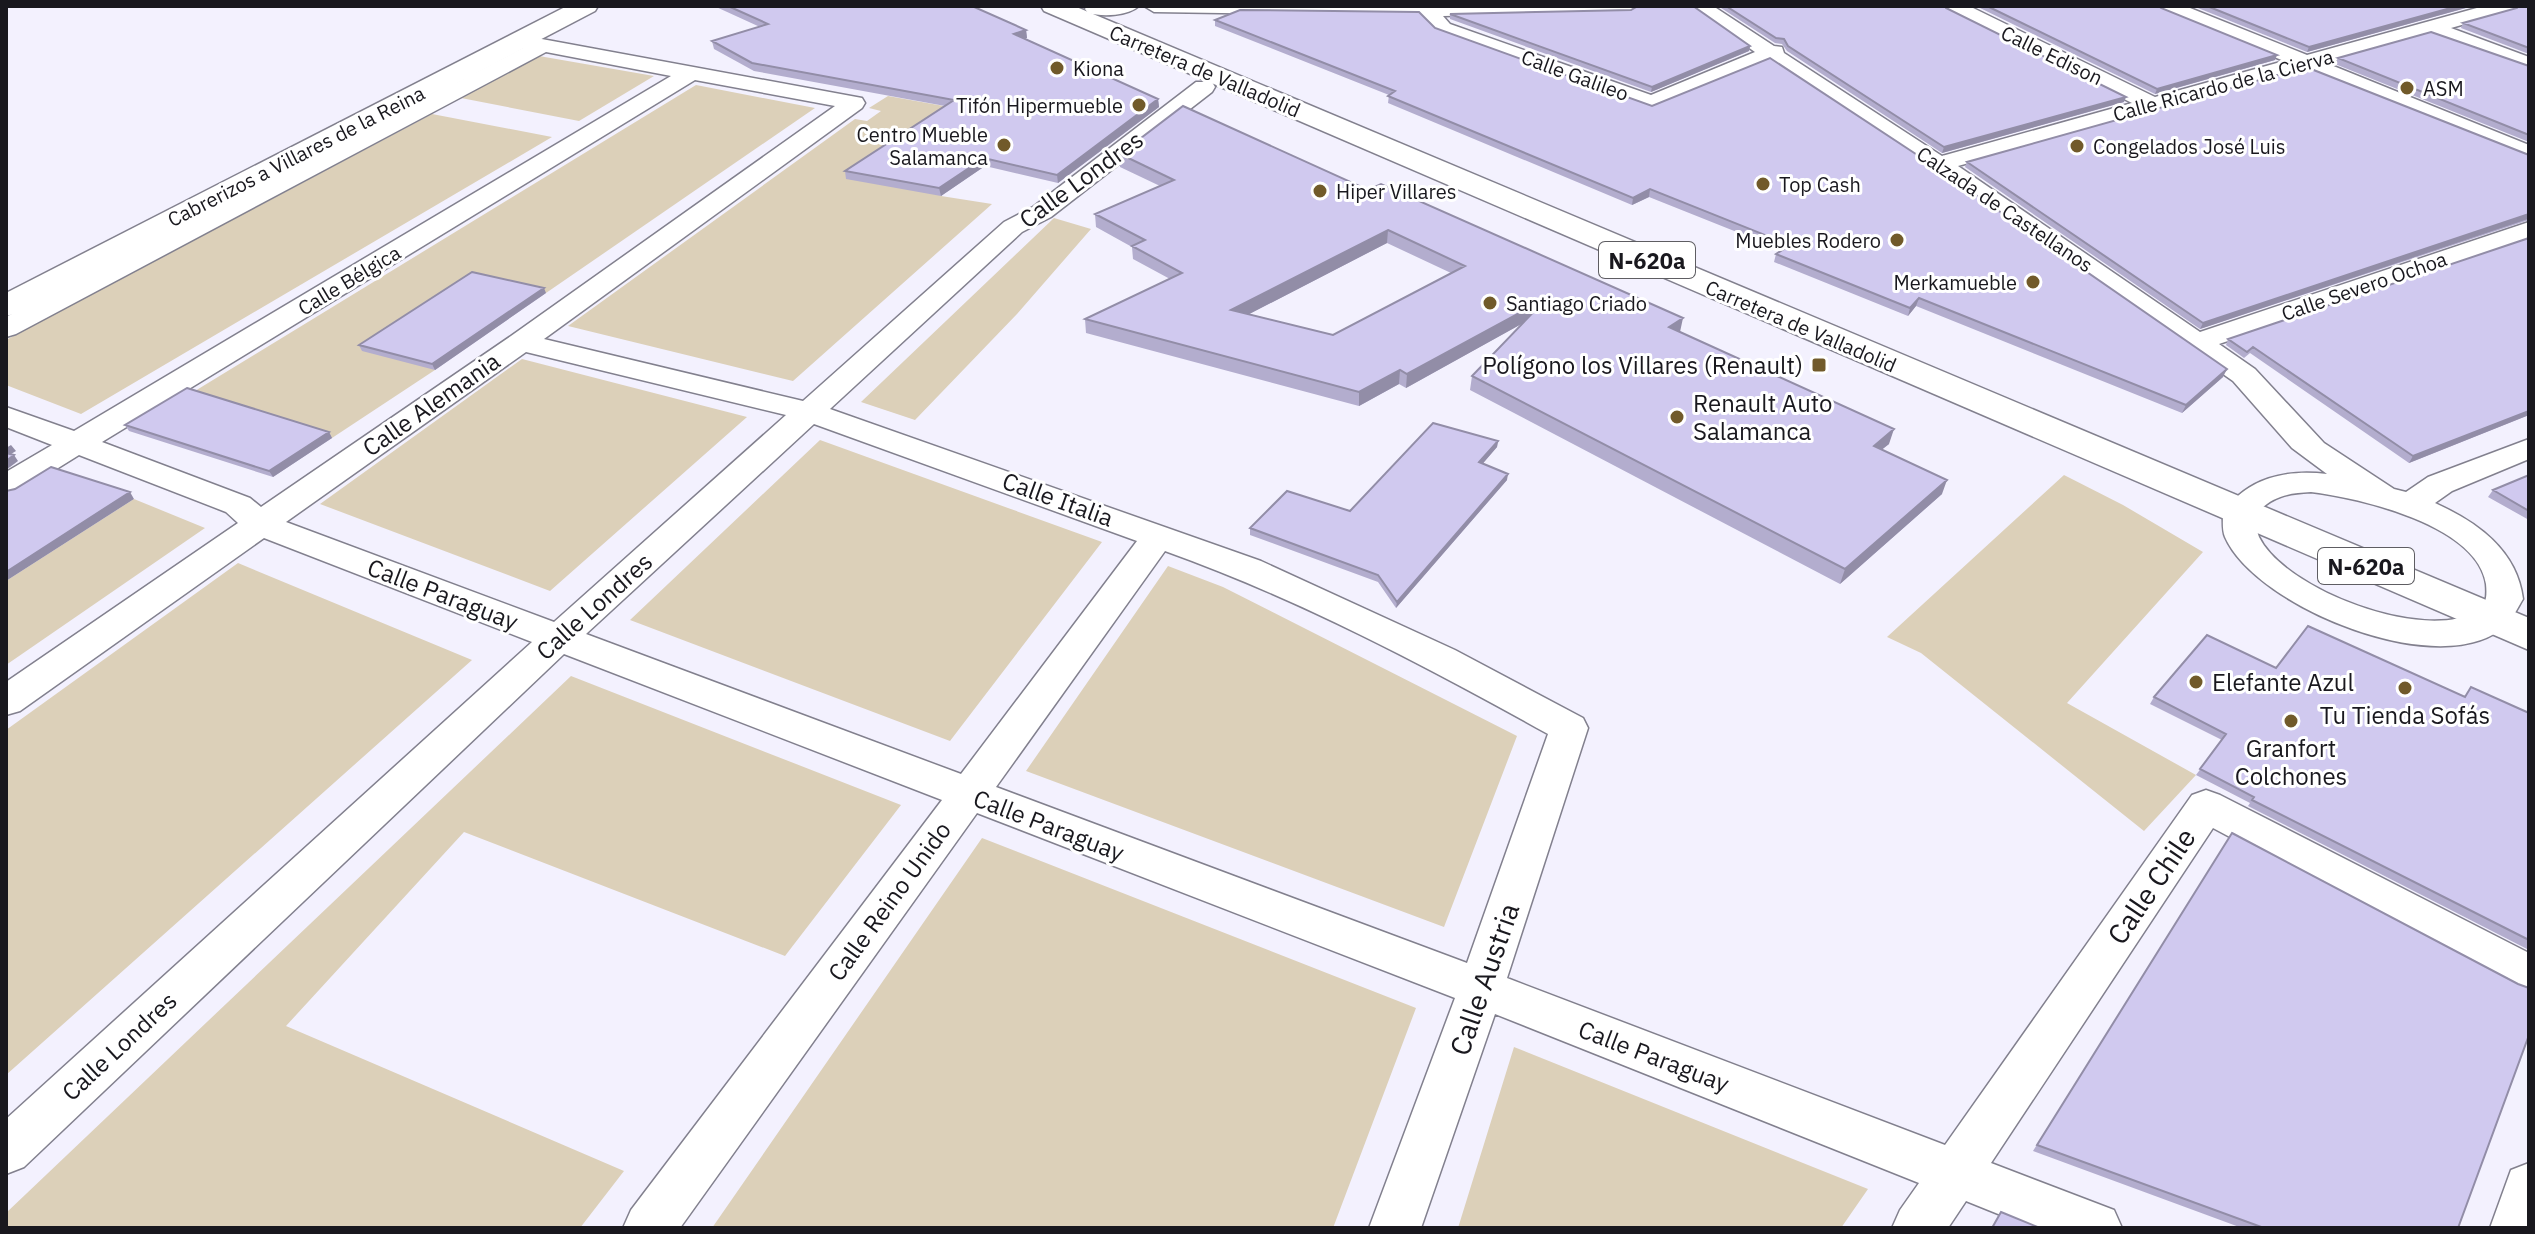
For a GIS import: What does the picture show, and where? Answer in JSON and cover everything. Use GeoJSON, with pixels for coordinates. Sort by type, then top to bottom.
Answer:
{"type":"FeatureCollection","features":[{"type":"Feature","properties":{"kind":"main road","name":"Cabrerizos a Villares de la Reina"},"geometry":{"type":"LineString","coordinates":[[6,306],[531,43],[584,6]]}},
{"type":"Feature","properties":{"kind":"main road","name":"Carretera de Valladolid"},"geometry":{"type":"LineString","coordinates":[[1053,6],[2510,627]]}},
{"type":"Feature","properties":{"kind":"street"},"geometry":{"type":"LineString","coordinates":[[1095,9],[1129,6]]}},
{"type":"Feature","properties":{"kind":"street"},"geometry":{"type":"LineString","coordinates":[[1154,6],[1426,10],[1630,6]]}},
{"type":"Feature","properties":{"kind":"street","name":"Calzada de Castellanos"},"geometry":{"type":"LineString","coordinates":[[1699,6],[1774,52],[2198,342],[2264,393],[2294,433],[2333,463],[2396,498]]}},
{"type":"Feature","properties":{"kind":"street","name":"Calle Edison"},"geometry":{"type":"LineString","coordinates":[[1953,6],[2151,104]]}},
{"type":"Feature","properties":{"kind":"street"},"geometry":{"type":"LineString","coordinates":[[2167,6],[2529,153]]}},
{"type":"Feature","properties":{"kind":"street","name":"Calle Ricardo de la Cierva"},"geometry":{"type":"LineString","coordinates":[[1939,164],[2507,6]]}},
{"type":"Feature","properties":{"kind":"street","name":"Calle Galileo"},"geometry":{"type":"LineString","coordinates":[[1426,10],[1443,28],[1652,103],[1774,52]]}},
{"type":"Feature","properties":{"kind":"street"},"geometry":{"type":"LineString","coordinates":[[2429,27],[2529,64]]}},
{"type":"Feature","properties":{"kind":"street"},"geometry":{"type":"LineString","coordinates":[[6,328],[531,43],[691,73]]}},
{"type":"Feature","properties":{"kind":"street","name":"Calle Alemania"},"geometry":{"type":"LineString","coordinates":[[6,701],[521,342],[854,103],[691,73]]}},
{"type":"Feature","properties":{"kind":"street","name":"Calle Bélgica"},"geometry":{"type":"LineString","coordinates":[[6,486],[691,73]]}},
{"type":"Feature","properties":{"kind":"street","name":"Calle Londres"},"geometry":{"type":"LineString","coordinates":[[6,1151],[558,639],[1013,227],[1042,212],[1204,87]]}},
{"type":"Feature","properties":{"kind":"street","name":"Calle Severo Ochoa"},"geometry":{"type":"LineString","coordinates":[[2198,342],[2529,230]]}},
{"type":"Feature","properties":{"kind":"street","name":"Calle Italia"},"geometry":{"type":"LineString","coordinates":[[521,342],[755,396],[808,412],[1249,569],[1428,652],[1569,728]]}},
{"type":"Feature","properties":{"kind":"street","name":"Calle Paraguay"},"geometry":{"type":"LineString","coordinates":[[6,416],[238,505],[259,524],[1481,988],[2096,1228]]}},
{"type":"Feature","properties":{"kind":"street"},"geometry":{"type":"LineString","coordinates":[[2282,484],[2290,467],[2294,433]]}},
{"type":"Feature","properties":{"kind":"street"},"geometry":{"type":"LineString","coordinates":[[2396,498],[2529,448]]}},
{"type":"Feature","properties":{"kind":"street","name":"Carretera de Valladolid"},"geometry":{"type":"LineString","coordinates":[[2240,513],[2255,494],[2282,484],[2311,482],[2396,498],[2453,526],[2481,548],[2501,574],[2510,627]]}},
{"type":"Feature","properties":{"kind":"street","name":"Calle Reino Unido"},"geometry":{"type":"LineString","coordinates":[[649,1228],[1159,536]]}},
{"type":"Feature","properties":{"kind":"street","name":"Calle Austria"},"geometry":{"type":"LineString","coordinates":[[1395,1228],[1569,728]]}},
{"type":"Feature","properties":{"kind":"street","name":"Calle Chile"},"geometry":{"type":"LineString","coordinates":[[1918,1228],[2206,806],[2529,975]]}},
{"type":"Feature","properties":{"kind":"street"},"geometry":{"type":"LineString","coordinates":[[2516,1228],[2529,1187]]}},
{"type":"Feature","properties":{"kind":"shaded area"},"geometry":{"type":"Polygon","coordinates":[[[539,56],[654,76],[579,121],[461,98],[539,56]]]}},
{"type":"Feature","properties":{"kind":"shaded area"},"geometry":{"type":"Polygon","coordinates":[[[696,85],[815,108],[546,293],[474,278],[435,370],[332,438],[190,394],[696,85]]]}},
{"type":"Feature","properties":{"kind":"shaded area"},"geometry":{"type":"Polygon","coordinates":[[[888,96],[955,108],[941,196],[992,204],[793,381],[568,326],[855,119],[867,121],[881,111],[869,108],[888,96]]]}},
{"type":"Feature","properties":{"kind":"shaded area"},"geometry":{"type":"Polygon","coordinates":[[[432,114],[552,137],[81,414],[6,385],[6,340],[432,114]]]}},
{"type":"Feature","properties":{"kind":"shaded area"},"geometry":{"type":"Polygon","coordinates":[[[1054,218],[1091,229],[1017,314],[915,420],[861,402],[1054,218]]]}},
{"type":"Feature","properties":{"kind":"shaded area"},"geometry":{"type":"Polygon","coordinates":[[[522,359],[747,417],[550,591],[320,504],[522,359]]]}},
{"type":"Feature","properties":{"kind":"shaded area"},"geometry":{"type":"Polygon","coordinates":[[[820,440],[1102,542],[950,741],[630,620],[820,440]]]}},
{"type":"Feature","properties":{"kind":"shaded area"},"geometry":{"type":"Polygon","coordinates":[[[2064,475],[2203,552],[2067,703],[2196,775],[2144,831],[1921,653],[1887,637],[2064,475]]]}},
{"type":"Feature","properties":{"kind":"shaded area"},"geometry":{"type":"Polygon","coordinates":[[[134,499],[205,528],[6,665],[6,581],[134,499]]]}},
{"type":"Feature","properties":{"kind":"shaded area"},"geometry":{"type":"Polygon","coordinates":[[[238,563],[472,660],[6,1075],[6,730],[238,563]]]}},
{"type":"Feature","properties":{"kind":"shaded area"},"geometry":{"type":"Polygon","coordinates":[[[1168,566],[1223,587],[1517,736],[1444,927],[1026,771],[1168,566]]]}},
{"type":"Feature","properties":{"kind":"shaded area"},"geometry":{"type":"Polygon","coordinates":[[[571,676],[901,805],[785,956],[464,832],[286,1026],[624,1171],[580,1228],[6,1228],[6,1213],[571,676]]]}},
{"type":"Feature","properties":{"kind":"shaded area"},"geometry":{"type":"Polygon","coordinates":[[[982,838],[1416,1008],[1333,1228],[712,1228],[982,838]]]}},
{"type":"Feature","properties":{"kind":"shaded area"},"geometry":{"type":"Polygon","coordinates":[[[1514,1047],[1868,1189],[1841,1228],[1458,1228],[1514,1047]]]}},
{"type":"Feature","properties":{"kind":"building"},"geometry":{"type":"Polygon","coordinates":[[[728,6],[972,6],[1026,30],[1014,34],[1158,99],[1057,175],[984,158],[939,188],[845,171],[954,100],[752,63],[712,41],[768,24],[728,6]]]}},
{"type":"Feature","properties":{"kind":"building"},"geometry":{"type":"Polygon","coordinates":[[[1638,6],[1693,6],[1750,46],[1652,87],[1450,14],[1631,10],[1638,6]]]}},
{"type":"Feature","properties":{"kind":"building"},"geometry":{"type":"Polygon","coordinates":[[[1726,6],[1945,6],[2126,97],[1944,147],[1788,46],[1784,39],[1776,38],[1726,6]]]}},
{"type":"Feature","properties":{"kind":"building"},"geometry":{"type":"Polygon","coordinates":[[[1987,6],[2159,6],[2277,55],[2157,89],[1987,6]]]}},
{"type":"Feature","properties":{"kind":"building"},"geometry":{"type":"Polygon","coordinates":[[[2207,6],[2458,6],[2309,47],[2207,6]]]}},
{"type":"Feature","properties":{"kind":"building"},"geometry":{"type":"Polygon","coordinates":[[[2529,6],[2529,48],[2463,23],[2517,8],[2529,6]]]}},
{"type":"Feature","properties":{"kind":"building"},"geometry":{"type":"Polygon","coordinates":[[[1240,10],[1419,12],[1435,28],[1652,106],[1770,58],[1931,164],[2227,369],[2186,405],[1919,298],[1910,308],[1776,254],[1790,245],[1650,189],[1633,198],[1388,96],[1395,91],[1215,20],[1240,10]]]}},
{"type":"Feature","properties":{"kind":"building"},"geometry":{"type":"Polygon","coordinates":[[[2431,32],[2529,66],[2529,135],[2338,58],[2431,32]]]}},
{"type":"Feature","properties":{"kind":"building"},"geometry":{"type":"Polygon","coordinates":[[[2306,67],[2529,155],[2529,214],[2203,323],[1967,162],[2306,67]]]}},
{"type":"Feature","properties":{"kind":"building"},"geometry":{"type":"Polygon","coordinates":[[[1183,106],[1368,190],[1381,184],[1683,318],[1669,327],[1894,429],[1874,446],[1947,480],[1845,569],[1472,376],[1547,298],[1407,374],[1400,370],[1359,392],[1085,319],[1182,273],[1132,246],[1145,240],[1095,214],[1174,180],[1120,154],[1183,106]],[[1388,230],[1231,310],[1333,335],[1465,266],[1388,230]]]}},
{"type":"Feature","properties":{"kind":"building"},"geometry":{"type":"Polygon","coordinates":[[[2529,238],[2529,411],[2413,456],[2253,347],[2247,352],[2228,339],[2529,238]]]}},
{"type":"Feature","properties":{"kind":"building"},"geometry":{"type":"Polygon","coordinates":[[[472,272],[544,288],[432,364],[359,345],[472,272]]]}},
{"type":"Feature","properties":{"kind":"building"},"geometry":{"type":"Polygon","coordinates":[[[187,388],[329,432],[269,471],[125,425],[187,388]]]}},
{"type":"Feature","properties":{"kind":"building"},"geometry":{"type":"Polygon","coordinates":[[[1433,423],[1498,441],[1479,462],[1508,474],[1397,602],[1378,575],[1250,528],[1287,491],[1350,511],[1433,423]]]}},
{"type":"Feature","properties":{"kind":"building"},"geometry":{"type":"Polygon","coordinates":[[[51,467],[130,492],[6,572],[6,491],[15,489],[51,467]]]}},
{"type":"Feature","properties":{"kind":"building"},"geometry":{"type":"Polygon","coordinates":[[[2529,475],[2529,511],[2493,490],[2529,475]]]}},
{"type":"Feature","properties":{"kind":"building"},"geometry":{"type":"Polygon","coordinates":[[[2308,626],[2465,697],[2471,687],[2529,713],[2529,940],[2252,800],[2254,797],[2200,769],[2226,734],[2154,697],[2207,635],[2276,668],[2308,626]]]}},
{"type":"Feature","properties":{"kind":"building"},"geometry":{"type":"Polygon","coordinates":[[[2232,833],[2529,988],[2529,1035],[2458,1228],[2264,1228],[2037,1145],[2232,833]]]}},
{"type":"Feature","properties":{"kind":"building"},"geometry":{"type":"Polygon","coordinates":[[[2001,1212],[2040,1228],[1992,1228],[2001,1212]]]}},
{"type":"Feature","properties":{"kind":"place","name":"Kiona"},"geometry":{"type":"Point","coordinates":[1057,68]}},
{"type":"Feature","properties":{"kind":"place","name":"ASM"},"geometry":{"type":"Point","coordinates":[2407,88]}},
{"type":"Feature","properties":{"kind":"place","name":"Tifón Hipermueble"},"geometry":{"type":"Point","coordinates":[1139,105]}},
{"type":"Feature","properties":{"kind":"place","name":"Centro Mueble Salamanca"},"geometry":{"type":"Point","coordinates":[1004,145]}},
{"type":"Feature","properties":{"kind":"place","name":"Congelados José Luis"},"geometry":{"type":"Point","coordinates":[2077,146]}},
{"type":"Feature","properties":{"kind":"place","name":"Top Cash"},"geometry":{"type":"Point","coordinates":[1763,184]}},
{"type":"Feature","properties":{"kind":"place","name":"Hiper Villares"},"geometry":{"type":"Point","coordinates":[1320,191]}},
{"type":"Feature","properties":{"kind":"place","name":"Muebles Rodero"},"geometry":{"type":"Point","coordinates":[1897,240]}},
{"type":"Feature","properties":{"kind":"place","name":"Merkamueble"},"geometry":{"type":"Point","coordinates":[2033,282]}},
{"type":"Feature","properties":{"kind":"place","name":"Santiago Criado"},"geometry":{"type":"Point","coordinates":[1490,303]}},
{"type":"Feature","properties":{"kind":"place","name":"Polígono los Villares (Renault)"},"geometry":{"type":"Point","coordinates":[1819,365]}},
{"type":"Feature","properties":{"kind":"place","name":"Renault Auto Salamanca"},"geometry":{"type":"Point","coordinates":[1677,417]}},
{"type":"Feature","properties":{"kind":"place","name":"Elefante Azul"},"geometry":{"type":"Point","coordinates":[2196,682]}},
{"type":"Feature","properties":{"kind":"place","name":"Tu Tienda Sofás"},"geometry":{"type":"Point","coordinates":[2405,688]}},
{"type":"Feature","properties":{"kind":"place","name":"Granfort Colchones"},"geometry":{"type":"Point","coordinates":[2291,721]}}]}
